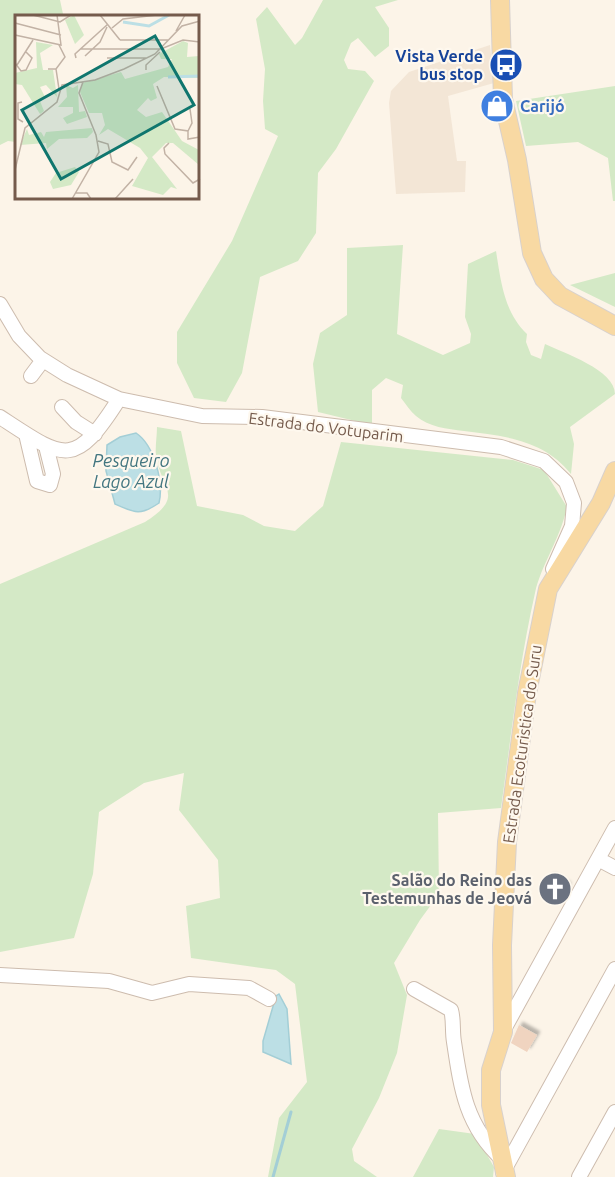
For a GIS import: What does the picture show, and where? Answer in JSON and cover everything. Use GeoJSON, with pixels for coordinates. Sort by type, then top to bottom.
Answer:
{"type":"FeatureCollection","features":[{"type":"Feature","properties":{"kind":"main road"},"geometry":{"type":"LineString","coordinates":[[503,3],[502,99],[517,160],[532,253],[544,279],[560,296],[615,326]]}},
{"type":"Feature","properties":{"kind":"main road","name":"Estrada Ecoturistica do Suru"},"geometry":{"type":"LineString","coordinates":[[503,1171],[490,1138],[491,1070],[503,1032],[502,956],[507,842],[527,693],[548,589],[601,503],[615,471]]}},
{"type":"Feature","properties":{"kind":"street","name":"Estrada do Votuparim"},"geometry":{"type":"LineString","coordinates":[[0,304],[19,336],[43,360],[67,375],[119,399],[202,416],[262,417],[493,446],[516,450],[544,460],[566,482],[572,494],[574,513],[572,526],[554,567],[548,589]]}},
{"type":"Feature","properties":{"kind":"street"},"geometry":{"type":"LineString","coordinates":[[31,376],[43,360]]}},
{"type":"Feature","properties":{"kind":"street"},"geometry":{"type":"LineString","coordinates":[[0,417],[46,446],[63,451],[75,449],[95,434],[119,399]]}},
{"type":"Feature","properties":{"kind":"street"},"geometry":{"type":"LineString","coordinates":[[62,407],[76,422],[95,434]]}},
{"type":"Feature","properties":{"kind":"street"},"geometry":{"type":"LineString","coordinates":[[110,413],[125,418]]}},
{"type":"Feature","properties":{"kind":"street"},"geometry":{"type":"LineString","coordinates":[[26,434],[37,481],[50,485],[54,474],[46,446]]}},
{"type":"Feature","properties":{"kind":"street"},"geometry":{"type":"LineString","coordinates":[[503,1032],[615,828]]}},
{"type":"Feature","properties":{"kind":"street"},"geometry":{"type":"LineString","coordinates":[[598,859],[615,868]]}},
{"type":"Feature","properties":{"kind":"street"},"geometry":{"type":"LineString","coordinates":[[503,1171],[615,969]]}},
{"type":"Feature","properties":{"kind":"street"},"geometry":{"type":"LineString","coordinates":[[0,975],[109,981],[152,993],[189,984],[249,988],[269,999]]}},
{"type":"Feature","properties":{"kind":"street"},"geometry":{"type":"LineString","coordinates":[[414,989],[451,1010],[453,1039],[468,1114],[490,1138]]}},
{"type":"Feature","properties":{"kind":"street"},"geometry":{"type":"LineString","coordinates":[[579,1177],[615,1112]]}},
{"type":"Feature","properties":{"kind":"shaded area"},"geometry":{"type":"Polygon","coordinates":[[[490,45],[494,83],[448,96],[457,161],[466,161],[465,192],[396,194],[389,103],[391,91],[409,72],[490,45]]]}},
{"type":"Feature","properties":{"kind":"green space"},"geometry":{"type":"Polygon","coordinates":[[[0,0],[60,0],[62,15],[15,15],[15,142],[8,141],[0,145],[0,0]]]}},
{"type":"Feature","properties":{"kind":"green space"},"geometry":{"type":"Polygon","coordinates":[[[323,0],[398,0],[375,7],[389,28],[389,46],[375,57],[358,38],[351,43],[344,60],[348,69],[365,71],[374,81],[336,149],[318,173],[316,233],[298,261],[260,277],[242,373],[226,402],[194,398],[177,363],[177,332],[232,241],[278,136],[265,129],[263,101],[265,69],[256,19],[267,7],[295,45],[302,38],[323,0]]]}},
{"type":"Feature","properties":{"kind":"green space"},"geometry":{"type":"Polygon","coordinates":[[[615,86],[615,201],[613,201],[608,158],[578,142],[526,146],[516,101],[615,86]]]}},
{"type":"Feature","properties":{"kind":"green space"},"geometry":{"type":"Polygon","coordinates":[[[403,245],[397,334],[443,355],[470,343],[471,334],[465,317],[468,264],[496,251],[508,306],[527,334],[526,342],[531,355],[541,359],[545,344],[587,363],[607,377],[613,385],[615,394],[570,427],[574,444],[571,474],[549,454],[523,442],[445,428],[421,420],[401,398],[403,385],[386,378],[372,390],[372,425],[318,412],[313,364],[320,333],[347,315],[347,248],[403,245]]]}},
{"type":"Feature","properties":{"kind":"green space"},"geometry":{"type":"Polygon","coordinates":[[[615,273],[615,307],[570,285],[615,273]]]}},
{"type":"Feature","properties":{"kind":"green space"},"geometry":{"type":"Polygon","coordinates":[[[157,427],[181,431],[197,506],[243,515],[264,526],[295,531],[323,506],[341,442],[513,460],[544,470],[567,507],[538,583],[529,620],[501,808],[438,813],[439,894],[394,963],[407,995],[397,1053],[379,1098],[352,1149],[354,1161],[377,1177],[268,1177],[279,1118],[307,1082],[295,984],[276,970],[191,958],[186,906],[220,898],[218,860],[179,810],[184,773],[144,783],[99,812],[93,874],[74,938],[0,952],[0,584],[145,522],[165,505],[168,492],[156,456],[157,427]]]}},
{"type":"Feature","properties":{"kind":"green space"},"geometry":{"type":"Polygon","coordinates":[[[439,1129],[475,1134],[494,1167],[493,1177],[413,1177],[439,1129]]]}},
{"type":"Feature","properties":{"kind":"water","name":"Pesqueiro Lago Azul"},"geometry":{"type":"Polygon","coordinates":[[[136,433],[153,455],[160,485],[159,503],[147,510],[137,512],[115,504],[106,471],[107,445],[120,437],[136,433]]]}},
{"type":"Feature","properties":{"kind":"water"},"geometry":{"type":"Polygon","coordinates":[[[279,994],[287,1009],[291,1064],[263,1052],[263,1041],[276,996],[279,994]]]}},
{"type":"Feature","properties":{"kind":"building","name":"Salão do Reino das Testemunhas de Jeová"},"geometry":{"type":"Polygon","coordinates":[[[551,876],[568,886],[559,900],[541,892],[551,876]]]}},
{"type":"Feature","properties":{"kind":"building"},"geometry":{"type":"Polygon","coordinates":[[[519,1025],[537,1035],[527,1052],[511,1043],[519,1025]]]}},
{"type":"Feature","properties":{"kind":"waterway"},"geometry":{"type":"LineString","coordinates":[[273,1177],[291,1112]]}},
{"type":"Feature","properties":{"kind":"place","name":"Vista Verde bus stop"},"geometry":{"type":"Point","coordinates":[506,65]}},
{"type":"Feature","properties":{"kind":"place","name":"Carijó"},"geometry":{"type":"Point","coordinates":[497,106]}},
{"type":"Feature","properties":{"kind":"place","name":"Salão do Reino das Testemunhas de Jeová"},"geometry":{"type":"Point","coordinates":[555,889]}}]}
